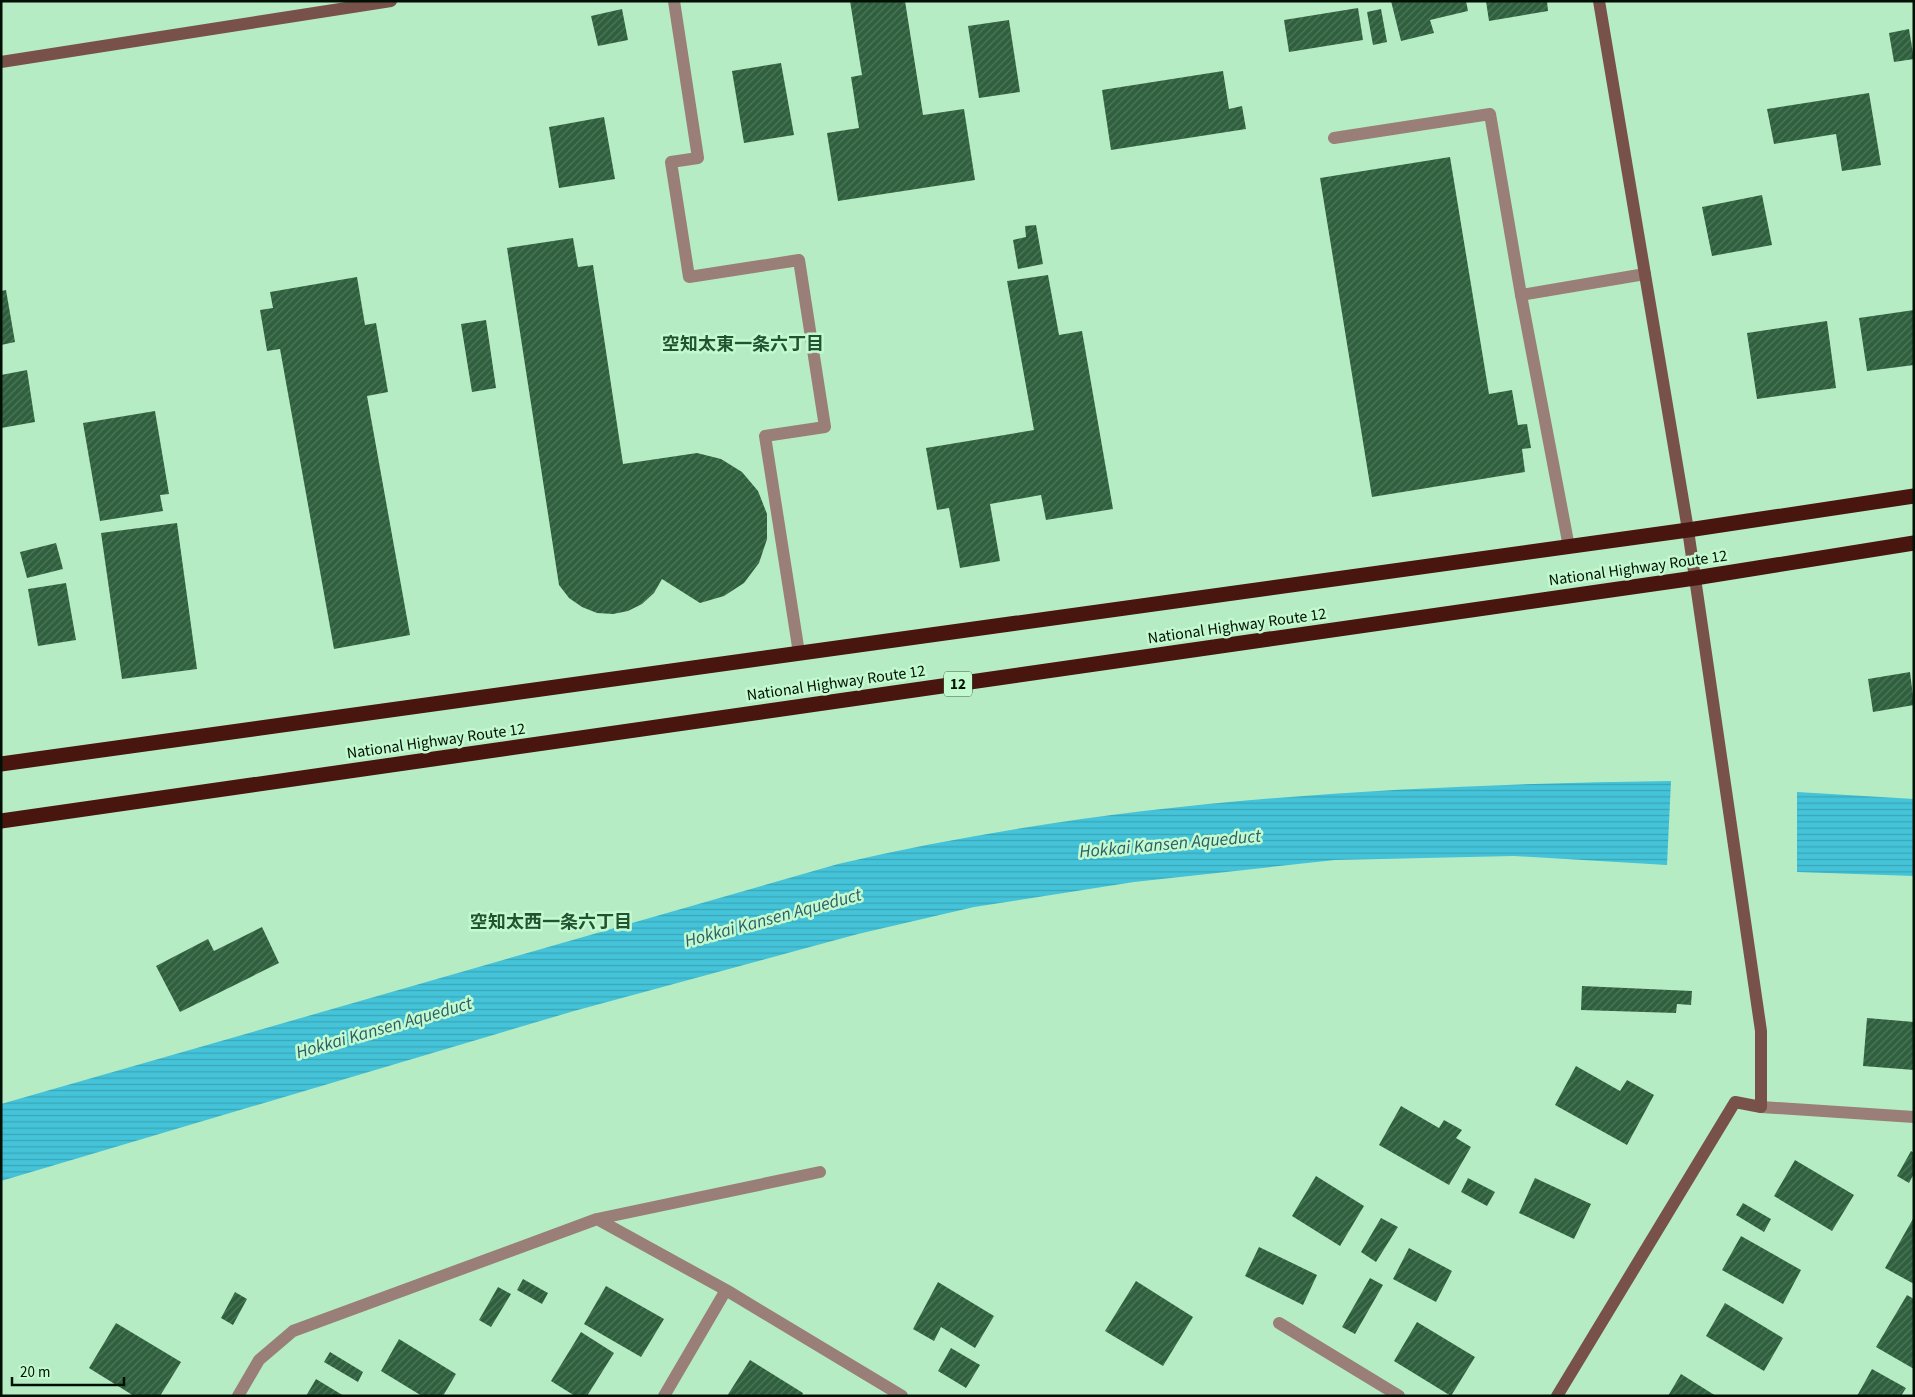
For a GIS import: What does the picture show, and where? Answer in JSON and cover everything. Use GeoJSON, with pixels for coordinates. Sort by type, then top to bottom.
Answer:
{"type":"FeatureCollection","features":[{"type":"Feature","properties":{"kind":"highway","name":"National Highway Route 12"},"geometry":{"type":"LineString","coordinates":[[1,764],[1569,547],[1914,496]]}},
{"type":"Feature","properties":{"kind":"highway","name":"National Highway Route 12"},"geometry":{"type":"LineString","coordinates":[[1,821],[1695,578],[1914,543]]}},
{"type":"Feature","properties":{"kind":"street"},"geometry":{"type":"LineString","coordinates":[[1,62],[391,1]]}},
{"type":"Feature","properties":{"kind":"street"},"geometry":{"type":"LineString","coordinates":[[674,1],[698,158],[671,162],[689,277],[799,260],[825,427],[766,436],[799,653]]}},
{"type":"Feature","properties":{"kind":"street"},"geometry":{"type":"LineString","coordinates":[[1599,1],[1688,530],[1761,1031],[1761,1107]]}},
{"type":"Feature","properties":{"kind":"street"},"geometry":{"type":"LineString","coordinates":[[1334,138],[1490,114],[1521,295],[1569,547]]}},
{"type":"Feature","properties":{"kind":"street"},"geometry":{"type":"LineString","coordinates":[[1521,295],[1645,274]]}},
{"type":"Feature","properties":{"kind":"street"},"geometry":{"type":"LineString","coordinates":[[1557,1396],[1735,1102],[1761,1107],[1914,1117]]}},
{"type":"Feature","properties":{"kind":"street"},"geometry":{"type":"LineString","coordinates":[[238,1396],[259,1360],[293,1331],[597,1219],[820,1172]]}},
{"type":"Feature","properties":{"kind":"street"},"geometry":{"type":"LineString","coordinates":[[597,1219],[726,1290],[902,1396]]}},
{"type":"Feature","properties":{"kind":"street"},"geometry":{"type":"LineString","coordinates":[[664,1396],[726,1290]]}},
{"type":"Feature","properties":{"kind":"street"},"geometry":{"type":"LineString","coordinates":[[1278,1323],[1399,1396]]}},
{"type":"Feature","properties":{"kind":"water","name":"Hokkai Kansen Aqueduct"},"geometry":{"type":"Polygon","coordinates":[[[1671,781],[1667,865],[1514,856],[1335,860],[1134,882],[974,907],[858,934],[574,1011],[1,1181],[1,1104],[838,864],[941,842],[1044,825],[1252,800],[1462,787],[1671,781]]]}},
{"type":"Feature","properties":{"kind":"water"},"geometry":{"type":"Polygon","coordinates":[[[1797,792],[1914,799],[1914,876],[1797,872],[1797,792]]]}},
{"type":"Feature","properties":{"kind":"building"},"geometry":{"type":"Polygon","coordinates":[[[850,1],[905,1],[923,115],[964,109],[975,180],[838,201],[827,133],[859,128],[851,77],[862,75],[850,1]]]}},
{"type":"Feature","properties":{"kind":"building"},"geometry":{"type":"Polygon","coordinates":[[[1391,1],[1466,1],[1468,11],[1430,20],[1434,33],[1401,41],[1391,1]]]}},
{"type":"Feature","properties":{"kind":"building"},"geometry":{"type":"Polygon","coordinates":[[[1486,1],[1547,1],[1548,11],[1489,21],[1486,1]]]}},
{"type":"Feature","properties":{"kind":"building"},"geometry":{"type":"Polygon","coordinates":[[[1358,8],[1363,40],[1289,52],[1284,20],[1358,8]]]}},
{"type":"Feature","properties":{"kind":"building"},"geometry":{"type":"Polygon","coordinates":[[[622,9],[628,40],[598,46],[591,16],[622,9]]]}},
{"type":"Feature","properties":{"kind":"building"},"geometry":{"type":"Polygon","coordinates":[[[1381,9],[1387,42],[1373,45],[1367,12],[1381,9]]]}},
{"type":"Feature","properties":{"kind":"building"},"geometry":{"type":"Polygon","coordinates":[[[1009,20],[1020,92],[979,98],[968,26],[1009,20]]]}},
{"type":"Feature","properties":{"kind":"building"},"geometry":{"type":"Polygon","coordinates":[[[1909,29],[1914,59],[1894,62],[1889,33],[1909,29]]]}},
{"type":"Feature","properties":{"kind":"building"},"geometry":{"type":"Polygon","coordinates":[[[781,63],[794,135],[744,143],[732,71],[781,63]]]}},
{"type":"Feature","properties":{"kind":"building"},"geometry":{"type":"Polygon","coordinates":[[[1223,71],[1229,109],[1242,106],[1246,129],[1111,150],[1102,90],[1223,71]]]}},
{"type":"Feature","properties":{"kind":"building"},"geometry":{"type":"Polygon","coordinates":[[[1869,93],[1881,165],[1842,171],[1836,134],[1774,144],[1767,109],[1869,93]]]}},
{"type":"Feature","properties":{"kind":"building"},"geometry":{"type":"Polygon","coordinates":[[[604,117],[615,179],[559,188],[549,127],[604,117]]]}},
{"type":"Feature","properties":{"kind":"building"},"geometry":{"type":"Polygon","coordinates":[[[1450,157],[1489,394],[1512,390],[1518,425],[1527,424],[1531,448],[1522,449],[1525,472],[1372,497],[1320,178],[1450,157]]]}},
{"type":"Feature","properties":{"kind":"building"},"geometry":{"type":"Polygon","coordinates":[[[1762,195],[1772,245],[1712,256],[1702,207],[1762,195]]]}},
{"type":"Feature","properties":{"kind":"building"},"geometry":{"type":"Polygon","coordinates":[[[1036,225],[1043,264],[1018,269],[1013,240],[1026,237],[1025,226],[1036,225]]]}},
{"type":"Feature","properties":{"kind":"building"},"geometry":{"type":"Polygon","coordinates":[[[573,238],[578,267],[593,265],[623,464],[697,453],[721,459],[742,472],[758,491],[767,514],[767,539],[759,563],[744,583],[724,596],[700,603],[662,579],[654,593],[642,604],[628,611],[613,614],[597,613],[582,607],[569,598],[559,585],[507,248],[573,238]]]}},
{"type":"Feature","properties":{"kind":"building"},"geometry":{"type":"Polygon","coordinates":[[[1048,275],[1059,335],[1082,331],[1113,509],[1046,520],[1041,495],[990,504],[1000,561],[960,568],[949,508],[937,510],[926,448],[1034,430],[1007,281],[1048,275]]]}},
{"type":"Feature","properties":{"kind":"building"},"geometry":{"type":"Polygon","coordinates":[[[357,277],[365,325],[376,323],[388,392],[367,396],[410,635],[334,649],[280,349],[267,351],[260,310],[273,308],[270,292],[357,277]]]}},
{"type":"Feature","properties":{"kind":"building"},"geometry":{"type":"Polygon","coordinates":[[[6,290],[15,342],[1,345],[1,291],[6,290]]]}},
{"type":"Feature","properties":{"kind":"building"},"geometry":{"type":"Polygon","coordinates":[[[1914,310],[1914,365],[1867,371],[1859,318],[1914,310]]]}},
{"type":"Feature","properties":{"kind":"building"},"geometry":{"type":"Polygon","coordinates":[[[486,320],[496,388],[472,392],[461,324],[486,320]]]}},
{"type":"Feature","properties":{"kind":"building"},"geometry":{"type":"Polygon","coordinates":[[[1827,321],[1836,388],[1757,399],[1747,333],[1827,321]]]}},
{"type":"Feature","properties":{"kind":"building"},"geometry":{"type":"Polygon","coordinates":[[[27,370],[35,422],[1,428],[1,375],[27,370]]]}},
{"type":"Feature","properties":{"kind":"building"},"geometry":{"type":"Polygon","coordinates":[[[155,411],[169,494],[160,495],[163,511],[100,521],[83,423],[155,411]]]}},
{"type":"Feature","properties":{"kind":"building"},"geometry":{"type":"Polygon","coordinates":[[[177,523],[197,669],[122,679],[101,533],[177,523]]]}},
{"type":"Feature","properties":{"kind":"building"},"geometry":{"type":"Polygon","coordinates":[[[56,543],[63,569],[27,578],[20,552],[56,543]]]}},
{"type":"Feature","properties":{"kind":"building"},"geometry":{"type":"Polygon","coordinates":[[[66,583],[76,640],[38,646],[28,589],[66,583]]]}},
{"type":"Feature","properties":{"kind":"building"},"geometry":{"type":"Polygon","coordinates":[[[1910,672],[1914,705],[1873,712],[1868,679],[1910,672]]]}},
{"type":"Feature","properties":{"kind":"building"},"geometry":{"type":"Polygon","coordinates":[[[262,927],[279,963],[180,1012],[156,966],[208,939],[214,951],[262,927]]]}},
{"type":"Feature","properties":{"kind":"building"},"geometry":{"type":"Polygon","coordinates":[[[1582,986],[1692,991],[1691,1005],[1677,1004],[1676,1013],[1581,1010],[1582,986]]]}},
{"type":"Feature","properties":{"kind":"building"},"geometry":{"type":"Polygon","coordinates":[[[1867,1018],[1914,1022],[1914,1070],[1863,1066],[1867,1018]]]}},
{"type":"Feature","properties":{"kind":"building"},"geometry":{"type":"Polygon","coordinates":[[[1576,1066],[1620,1091],[1627,1080],[1654,1095],[1627,1145],[1555,1105],[1576,1066]]]}},
{"type":"Feature","properties":{"kind":"building"},"geometry":{"type":"Polygon","coordinates":[[[1401,1106],[1439,1128],[1444,1120],[1462,1130],[1456,1138],[1471,1147],[1449,1185],[1379,1145],[1401,1106]]]}},
{"type":"Feature","properties":{"kind":"building"},"geometry":{"type":"Polygon","coordinates":[[[1911,1151],[1914,1153],[1914,1174],[1909,1183],[1897,1176],[1911,1151]]]}},
{"type":"Feature","properties":{"kind":"building"},"geometry":{"type":"Polygon","coordinates":[[[1795,1160],[1854,1195],[1832,1231],[1774,1196],[1795,1160]]]}},
{"type":"Feature","properties":{"kind":"building"},"geometry":{"type":"Polygon","coordinates":[[[1316,1176],[1364,1206],[1340,1246],[1292,1216],[1316,1176]]]}},
{"type":"Feature","properties":{"kind":"building"},"geometry":{"type":"Polygon","coordinates":[[[1468,1178],[1495,1192],[1487,1206],[1461,1192],[1468,1178]]]}},
{"type":"Feature","properties":{"kind":"building"},"geometry":{"type":"Polygon","coordinates":[[[1535,1178],[1591,1204],[1574,1239],[1519,1213],[1535,1178]]]}},
{"type":"Feature","properties":{"kind":"building"},"geometry":{"type":"Polygon","coordinates":[[[1743,1203],[1771,1219],[1764,1232],[1736,1215],[1743,1203]]]}},
{"type":"Feature","properties":{"kind":"building"},"geometry":{"type":"Polygon","coordinates":[[[1914,1217],[1914,1284],[1885,1268],[1914,1217]]]}},
{"type":"Feature","properties":{"kind":"building"},"geometry":{"type":"Polygon","coordinates":[[[1381,1218],[1398,1227],[1376,1262],[1361,1252],[1381,1218]]]}},
{"type":"Feature","properties":{"kind":"building"},"geometry":{"type":"Polygon","coordinates":[[[1741,1236],[1801,1270],[1783,1304],[1722,1270],[1741,1236]]]}},
{"type":"Feature","properties":{"kind":"building"},"geometry":{"type":"Polygon","coordinates":[[[1259,1247],[1317,1275],[1303,1305],[1245,1276],[1259,1247]]]}},
{"type":"Feature","properties":{"kind":"building"},"geometry":{"type":"Polygon","coordinates":[[[1409,1248],[1452,1271],[1436,1302],[1393,1279],[1409,1248]]]}},
{"type":"Feature","properties":{"kind":"building"},"geometry":{"type":"Polygon","coordinates":[[[1370,1278],[1383,1285],[1355,1334],[1342,1327],[1370,1278]]]}},
{"type":"Feature","properties":{"kind":"building"},"geometry":{"type":"Polygon","coordinates":[[[523,1279],[548,1293],[542,1304],[517,1290],[523,1279]]]}},
{"type":"Feature","properties":{"kind":"building"},"geometry":{"type":"Polygon","coordinates":[[[1136,1281],[1193,1317],[1163,1366],[1105,1331],[1136,1281]]]}},
{"type":"Feature","properties":{"kind":"building"},"geometry":{"type":"Polygon","coordinates":[[[938,1282],[994,1316],[975,1348],[941,1327],[934,1341],[913,1329],[938,1282]]]}},
{"type":"Feature","properties":{"kind":"building"},"geometry":{"type":"Polygon","coordinates":[[[606,1286],[664,1319],[641,1357],[584,1324],[606,1286]]]}},
{"type":"Feature","properties":{"kind":"building"},"geometry":{"type":"Polygon","coordinates":[[[498,1287],[511,1294],[491,1327],[479,1320],[498,1287]]]}},
{"type":"Feature","properties":{"kind":"building"},"geometry":{"type":"Polygon","coordinates":[[[235,1292],[247,1299],[233,1325],[221,1318],[235,1292]]]}},
{"type":"Feature","properties":{"kind":"building"},"geometry":{"type":"Polygon","coordinates":[[[1907,1295],[1914,1299],[1914,1369],[1876,1347],[1907,1295]]]}},
{"type":"Feature","properties":{"kind":"building"},"geometry":{"type":"Polygon","coordinates":[[[1725,1303],[1783,1338],[1764,1371],[1706,1336],[1725,1303]]]}},
{"type":"Feature","properties":{"kind":"building"},"geometry":{"type":"Polygon","coordinates":[[[1417,1322],[1475,1357],[1451,1396],[1394,1361],[1417,1322]]]}},
{"type":"Feature","properties":{"kind":"building"},"geometry":{"type":"Polygon","coordinates":[[[116,1323],[181,1362],[160,1396],[134,1396],[89,1368],[116,1323]]]}},
{"type":"Feature","properties":{"kind":"building"},"geometry":{"type":"Polygon","coordinates":[[[581,1332],[614,1353],[587,1396],[575,1396],[551,1381],[581,1332]]]}},
{"type":"Feature","properties":{"kind":"building"},"geometry":{"type":"Polygon","coordinates":[[[399,1339],[456,1374],[443,1396],[422,1396],[381,1371],[399,1339]]]}},
{"type":"Feature","properties":{"kind":"building"},"geometry":{"type":"Polygon","coordinates":[[[951,1348],[980,1365],[966,1388],[938,1371],[951,1348]]]}},
{"type":"Feature","properties":{"kind":"building"},"geometry":{"type":"Polygon","coordinates":[[[330,1352],[363,1372],[358,1382],[324,1362],[330,1352]]]}},
{"type":"Feature","properties":{"kind":"building"},"geometry":{"type":"Polygon","coordinates":[[[750,1360],[803,1393],[802,1396],[727,1396],[750,1360]]]}},
{"type":"Feature","properties":{"kind":"building"},"geometry":{"type":"Polygon","coordinates":[[[1872,1369],[1906,1388],[1901,1396],[1857,1396],[1872,1369]]]}},
{"type":"Feature","properties":{"kind":"building"},"geometry":{"type":"Polygon","coordinates":[[[1681,1374],[1716,1396],[1668,1396],[1681,1374]]]}},
{"type":"Feature","properties":{"kind":"building"},"geometry":{"type":"Polygon","coordinates":[[[316,1379],[344,1396],[306,1396],[316,1379]]]}},
{"type":"Feature","properties":{"kind":"district","name":"空知太東一条六丁目"},"geometry":{"type":"Point","coordinates":[743,344]}},
{"type":"Feature","properties":{"kind":"district","name":"空知太西一条六丁目"},"geometry":{"type":"Point","coordinates":[551,922]}}]}
